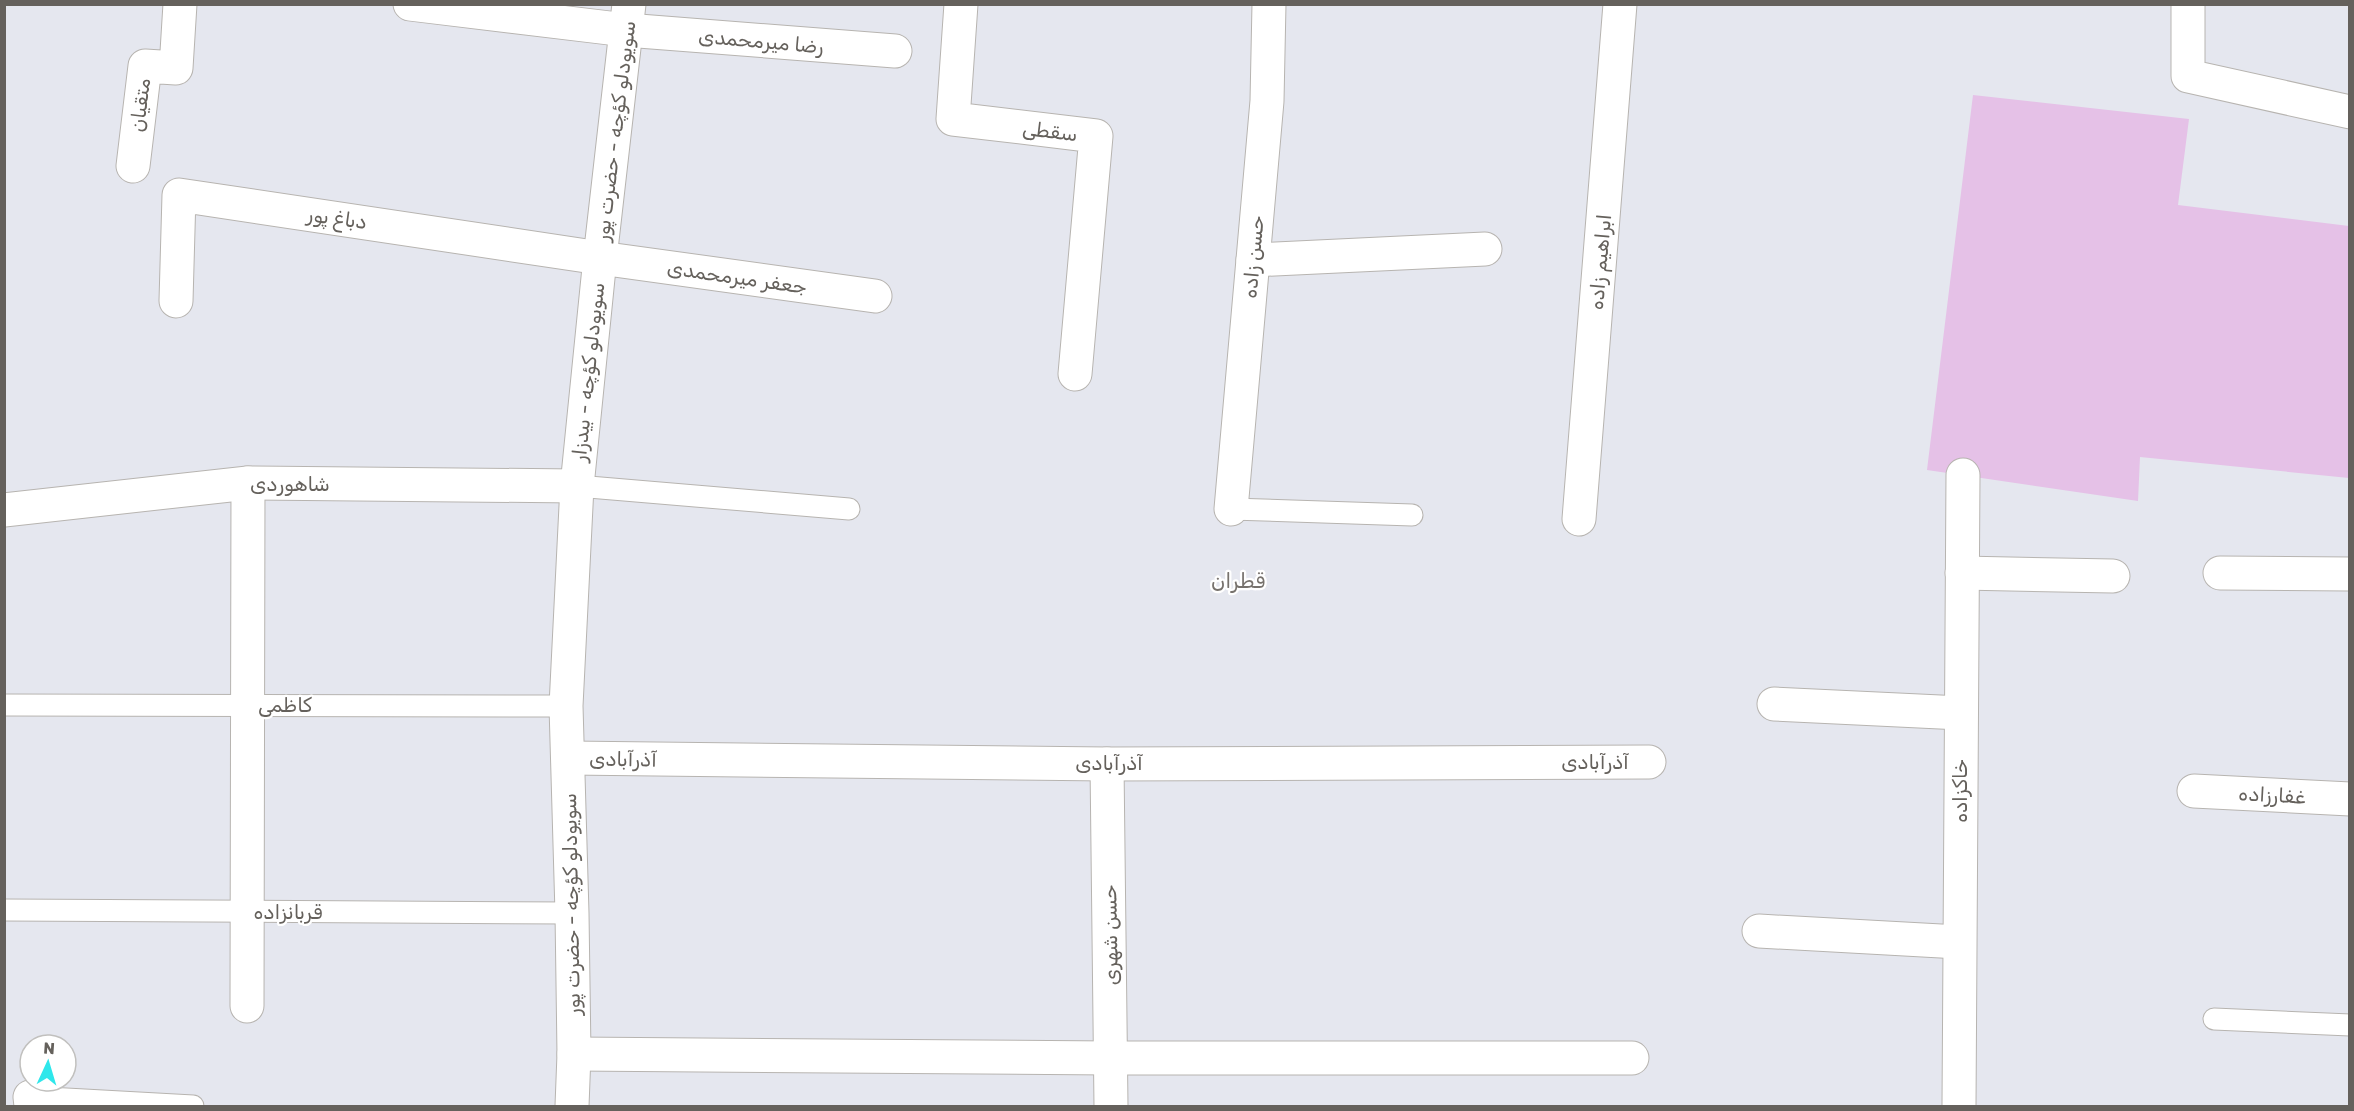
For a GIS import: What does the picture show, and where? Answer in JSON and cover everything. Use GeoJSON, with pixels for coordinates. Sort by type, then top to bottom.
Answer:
{"type":"FeatureCollection","features":[{"type":"Feature","properties":{"kind":"street","name":"متقیان"},"geometry":{"type":"LineString","coordinates":[[133,166],[145,66],[177,68],[180,4]]}},
{"type":"Feature","properties":{"kind":"street"},"geometry":{"type":"LineString","coordinates":[[410,4],[628,17]]}},
{"type":"Feature","properties":{"kind":"street","name":"سقطی"},"geometry":{"type":"LineString","coordinates":[[961,4],[953,119],[1096,136],[1075,374]]}},
{"type":"Feature","properties":{"kind":"street","name":"حسن زاده"},"geometry":{"type":"LineString","coordinates":[[1231,509],[1267,101],[1269,4]]}},
{"type":"Feature","properties":{"kind":"street","name":"ابراهیم زاده"},"geometry":{"type":"LineString","coordinates":[[1579,519],[1620,4]]}},
{"type":"Feature","properties":{"kind":"street"},"geometry":{"type":"LineString","coordinates":[[2188,4],[2188,76],[2349,112]]}},
{"type":"Feature","properties":{"kind":"street","name":"رضا میرمحمدی"},"geometry":{"type":"LineString","coordinates":[[628,17],[895,51]]}},
{"type":"Feature","properties":{"kind":"street","name":"سویودلو کؤچه - حضرت پور"},"geometry":{"type":"LineString","coordinates":[[600,258],[628,17]]}},
{"type":"Feature","properties":{"kind":"street","name":"دباغ پور"},"geometry":{"type":"LineString","coordinates":[[176,301],[179,195],[600,258]]}},
{"type":"Feature","properties":{"kind":"street"},"geometry":{"type":"LineString","coordinates":[[1253,260],[1485,249]]}},
{"type":"Feature","properties":{"kind":"street","name":"جعفر میرمحمدی"},"geometry":{"type":"LineString","coordinates":[[600,258],[875,296]]}},
{"type":"Feature","properties":{"kind":"street","name":"سویودلو کؤچه - بیدزار"},"geometry":{"type":"LineString","coordinates":[[577,486],[600,258]]}},
{"type":"Feature","properties":{"kind":"street","name":"خاکزاده"},"geometry":{"type":"LineString","coordinates":[[1959,1107],[1963,475]]}},
{"type":"Feature","properties":{"kind":"street"},"geometry":{"type":"LineString","coordinates":[[247,1006],[248,483]]}},
{"type":"Feature","properties":{"kind":"street","name":"شاهوردی"},"geometry":{"type":"LineString","coordinates":[[4,510],[248,483],[577,486]]}},
{"type":"Feature","properties":{"kind":"street","name":"سویودلو کؤچه - حضرت پور"},"geometry":{"type":"LineString","coordinates":[[572,1107],[574,1054],[572,913],[566,706],[577,486]]}},
{"type":"Feature","properties":{"kind":"street"},"geometry":{"type":"LineString","coordinates":[[1962,573],[2113,576]]}},
{"type":"Feature","properties":{"kind":"street"},"geometry":{"type":"LineString","coordinates":[[2220,573],[2349,574]]}},
{"type":"Feature","properties":{"kind":"street"},"geometry":{"type":"LineString","coordinates":[[1774,704],[1961,713]]}},
{"type":"Feature","properties":{"kind":"street","name":"آذرآبادی"},"geometry":{"type":"LineString","coordinates":[[568,758],[1107,764],[1649,762]]}},
{"type":"Feature","properties":{"kind":"street","name":"حسن شهری"},"geometry":{"type":"LineString","coordinates":[[1107,764],[1112,1107]]}},
{"type":"Feature","properties":{"kind":"street","name":"غفارزاده"},"geometry":{"type":"LineString","coordinates":[[2194,791],[2349,799]]}},
{"type":"Feature","properties":{"kind":"street"},"geometry":{"type":"LineString","coordinates":[[1759,931],[1959,942]]}},
{"type":"Feature","properties":{"kind":"street"},"geometry":{"type":"LineString","coordinates":[[574,1054],[1112,1058],[1632,1058]]}},
{"type":"Feature","properties":{"kind":"lane"},"geometry":{"type":"LineString","coordinates":[[577,486],[849,509]]}},
{"type":"Feature","properties":{"kind":"lane"},"geometry":{"type":"LineString","coordinates":[[1231,509],[1412,515]]}},
{"type":"Feature","properties":{"kind":"lane","name":"کاظمی"},"geometry":{"type":"LineString","coordinates":[[4,705],[566,706]]}},
{"type":"Feature","properties":{"kind":"lane","name":"قربانزاده"},"geometry":{"type":"LineString","coordinates":[[4,910],[572,913]]}},
{"type":"Feature","properties":{"kind":"lane"},"geometry":{"type":"LineString","coordinates":[[2214,1019],[2349,1025]]}},
{"type":"Feature","properties":{"kind":"lane"},"geometry":{"type":"LineString","coordinates":[[30,1102],[193,1107]]}},
{"type":"Feature","properties":{"kind":"shaded area"},"geometry":{"type":"Polygon","coordinates":[[[1973,95],[2189,119],[2178,205],[2349,226],[2349,478],[2140,457],[2138,501],[1927,470],[1973,95]]]}},
{"type":"Feature","properties":{"kind":"district","name":"قطران"},"geometry":{"type":"Point","coordinates":[1238,580]}}]}
